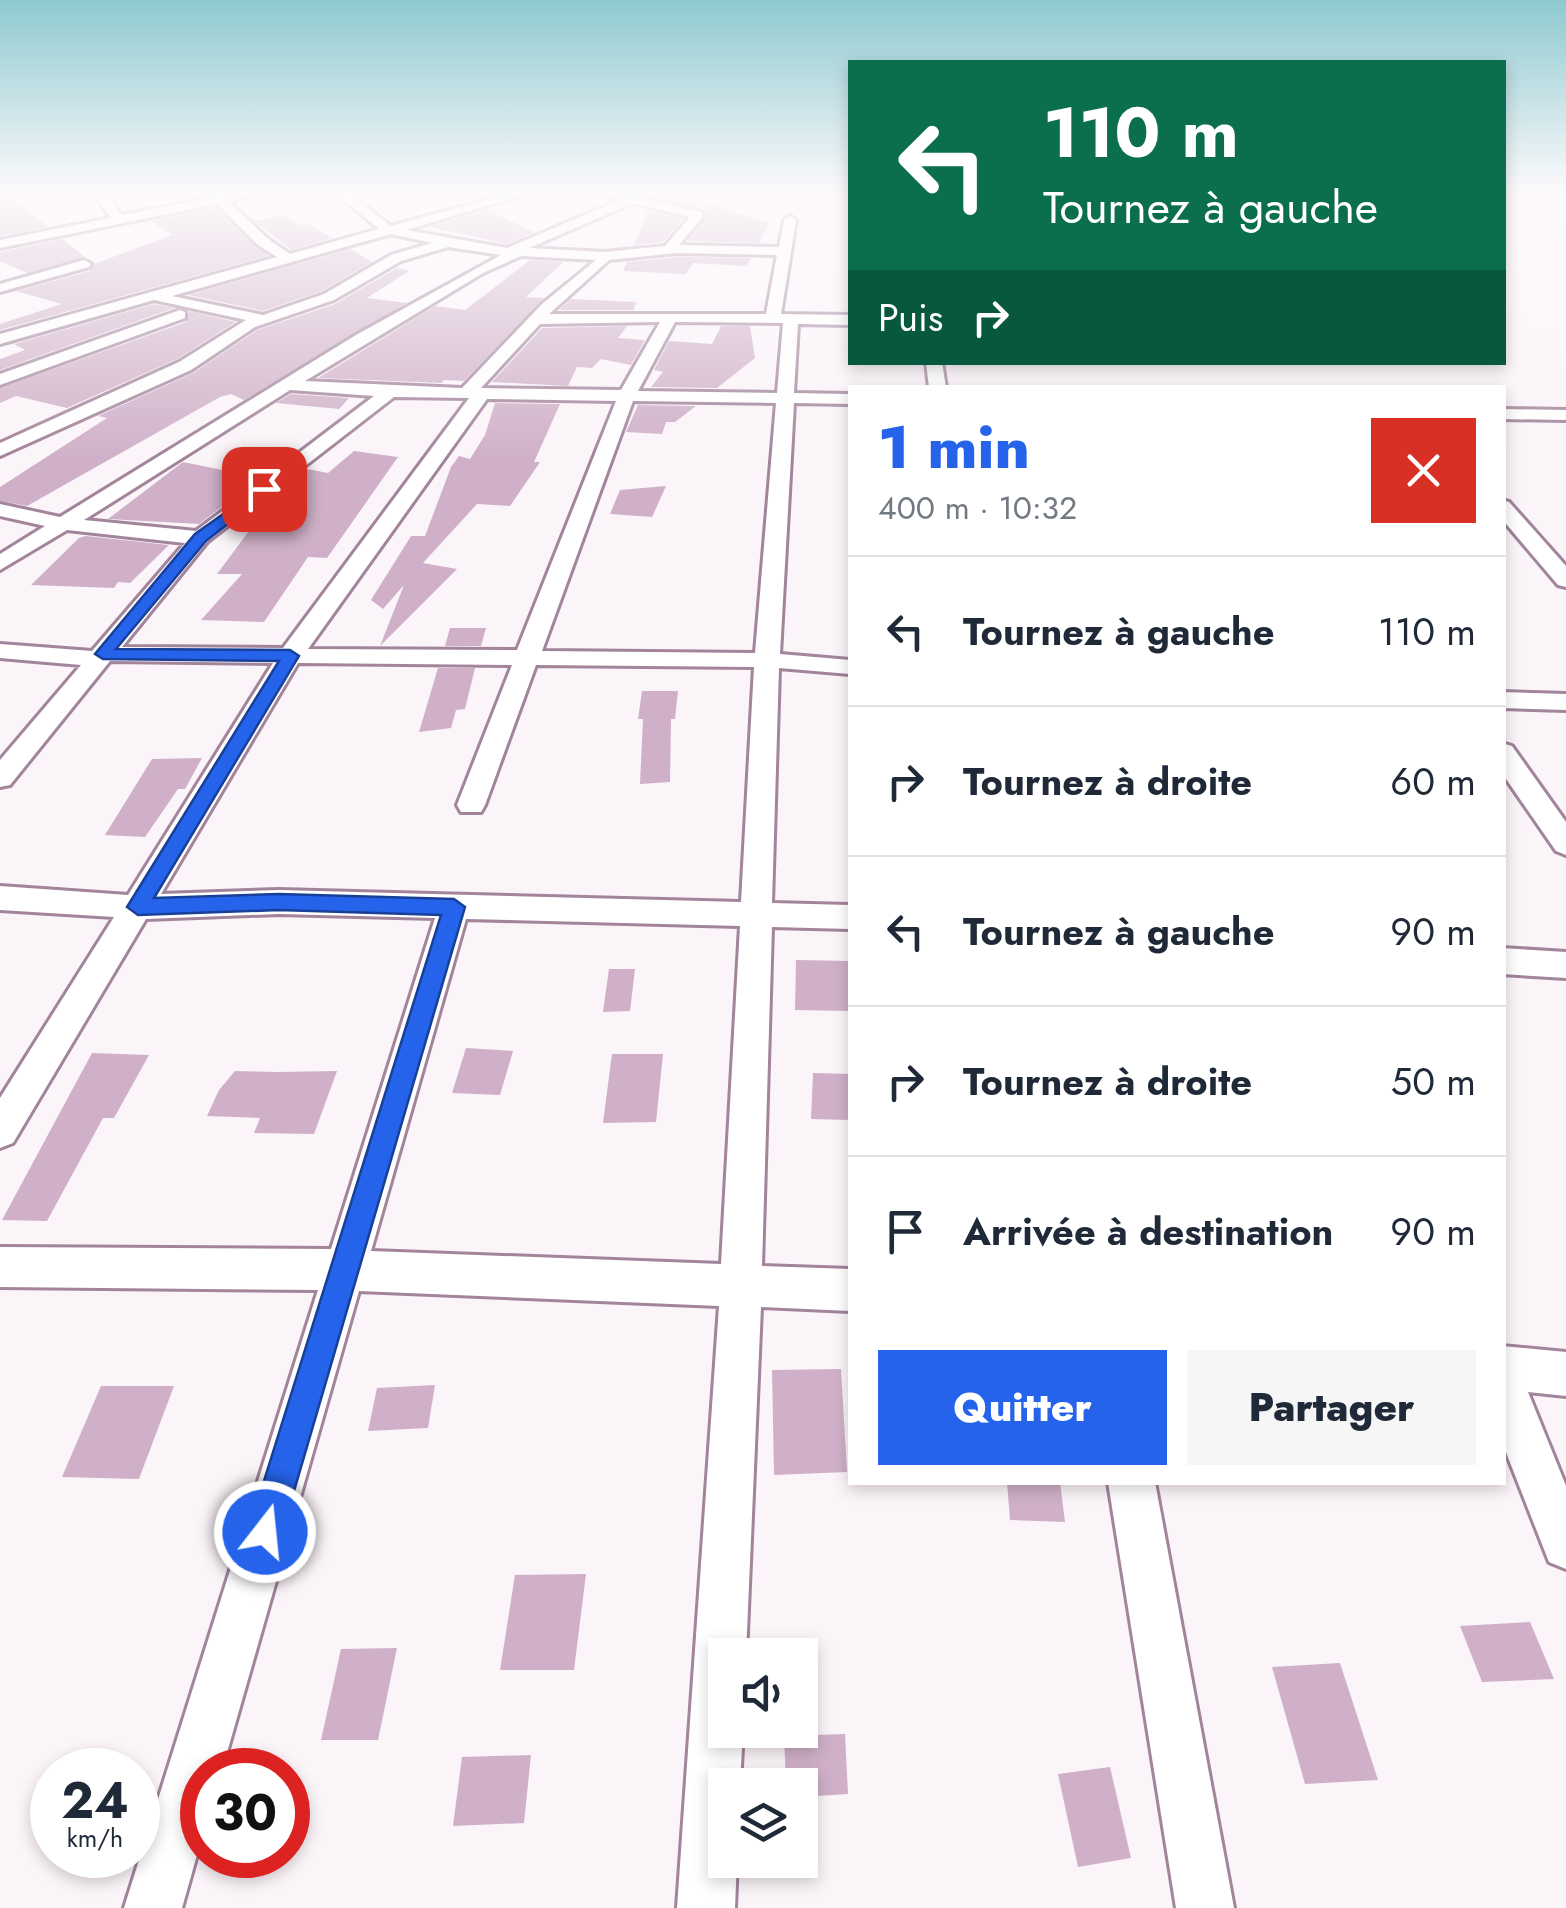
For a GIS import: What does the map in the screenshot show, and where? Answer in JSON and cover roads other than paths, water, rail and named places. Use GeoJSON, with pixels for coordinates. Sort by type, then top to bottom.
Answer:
{"type":"FeatureCollection","features":[{"type":"Feature","properties":{"kind":"street"},"geometry":{"type":"LineString","coordinates":[[0,288],[28,280]]}},
{"type":"Feature","properties":{"kind":"street"},"geometry":{"type":"LineString","coordinates":[[0,339],[209,280]]}},
{"type":"Feature","properties":{"kind":"street"},"geometry":{"type":"LineString","coordinates":[[0,450],[185,366],[250,324],[329,297],[358,280]]}},
{"type":"Feature","properties":{"kind":"street"},"geometry":{"type":"LineString","coordinates":[[0,562],[58,523],[461,280]]}},
{"type":"Feature","properties":{"kind":"street"},"geometry":{"type":"LineString","coordinates":[[0,1131],[290,656],[474,393],[536,319],[578,280]]}},
{"type":"Feature","properties":{"kind":"street"},"geometry":{"type":"LineString","coordinates":[[706,1908],[740,1286],[754,915],[782,398],[784,280]]}},
{"type":"Feature","properties":{"kind":"street"},"geometry":{"type":"LineString","coordinates":[[154,296],[266,320]]}},
{"type":"Feature","properties":{"kind":"street"},"geometry":{"type":"LineString","coordinates":[[0,380],[180,315]]}},
{"type":"Feature","properties":{"kind":"street"},"geometry":{"type":"LineString","coordinates":[[471,805],[626,396],[670,317]]}},
{"type":"Feature","properties":{"kind":"street"},"geometry":{"type":"LineString","coordinates":[[536,319],[848,320]]}},
{"type":"Feature","properties":{"kind":"street"},"geometry":{"type":"LineString","coordinates":[[289,385],[390,392],[848,399]]}},
{"type":"Feature","properties":{"kind":"street"},"geometry":{"type":"LineString","coordinates":[[0,778],[200,538],[390,392]]}},
{"type":"Feature","properties":{"kind":"street"},"geometry":{"type":"LineString","coordinates":[[1506,414],[1566,415]]}},
{"type":"Feature","properties":{"kind":"street"},"geometry":{"type":"LineString","coordinates":[[0,510],[58,523],[200,538]]}},
{"type":"Feature","properties":{"kind":"street"},"geometry":{"type":"LineString","coordinates":[[1506,515],[1566,580]]}},
{"type":"Feature","properties":{"kind":"street"},"geometry":{"type":"LineString","coordinates":[[0,652],[101,657],[767,660],[848,667]]}},
{"type":"Feature","properties":{"kind":"street"},"geometry":{"type":"LineString","coordinates":[[1506,700],[1566,702]]}},
{"type":"Feature","properties":{"kind":"street"},"geometry":{"type":"LineString","coordinates":[[1506,758],[1566,844]]}},
{"type":"Feature","properties":{"kind":"street"},"geometry":{"type":"LineString","coordinates":[[0,898],[138,907],[279,902],[848,918]]}},
{"type":"Feature","properties":{"kind":"street"},"geometry":{"type":"LineString","coordinates":[[153,1908],[454,907]]}},
{"type":"Feature","properties":{"kind":"street"},"geometry":{"type":"LineString","coordinates":[[1506,961],[1566,965]]}},
{"type":"Feature","properties":{"kind":"street"},"geometry":{"type":"LineString","coordinates":[[0,1267],[344,1270],[848,1290]]}},
{"type":"Feature","properties":{"kind":"street"},"geometry":{"type":"LineString","coordinates":[[1506,1368],[1566,1374]]}},
{"type":"Feature","properties":{"kind":"street"},"geometry":{"type":"LineString","coordinates":[[1506,1393],[1566,1545]]}},
{"type":"Feature","properties":{"kind":"street"},"geometry":{"type":"LineString","coordinates":[[1132,1485],[1206,1908]]}}]}
